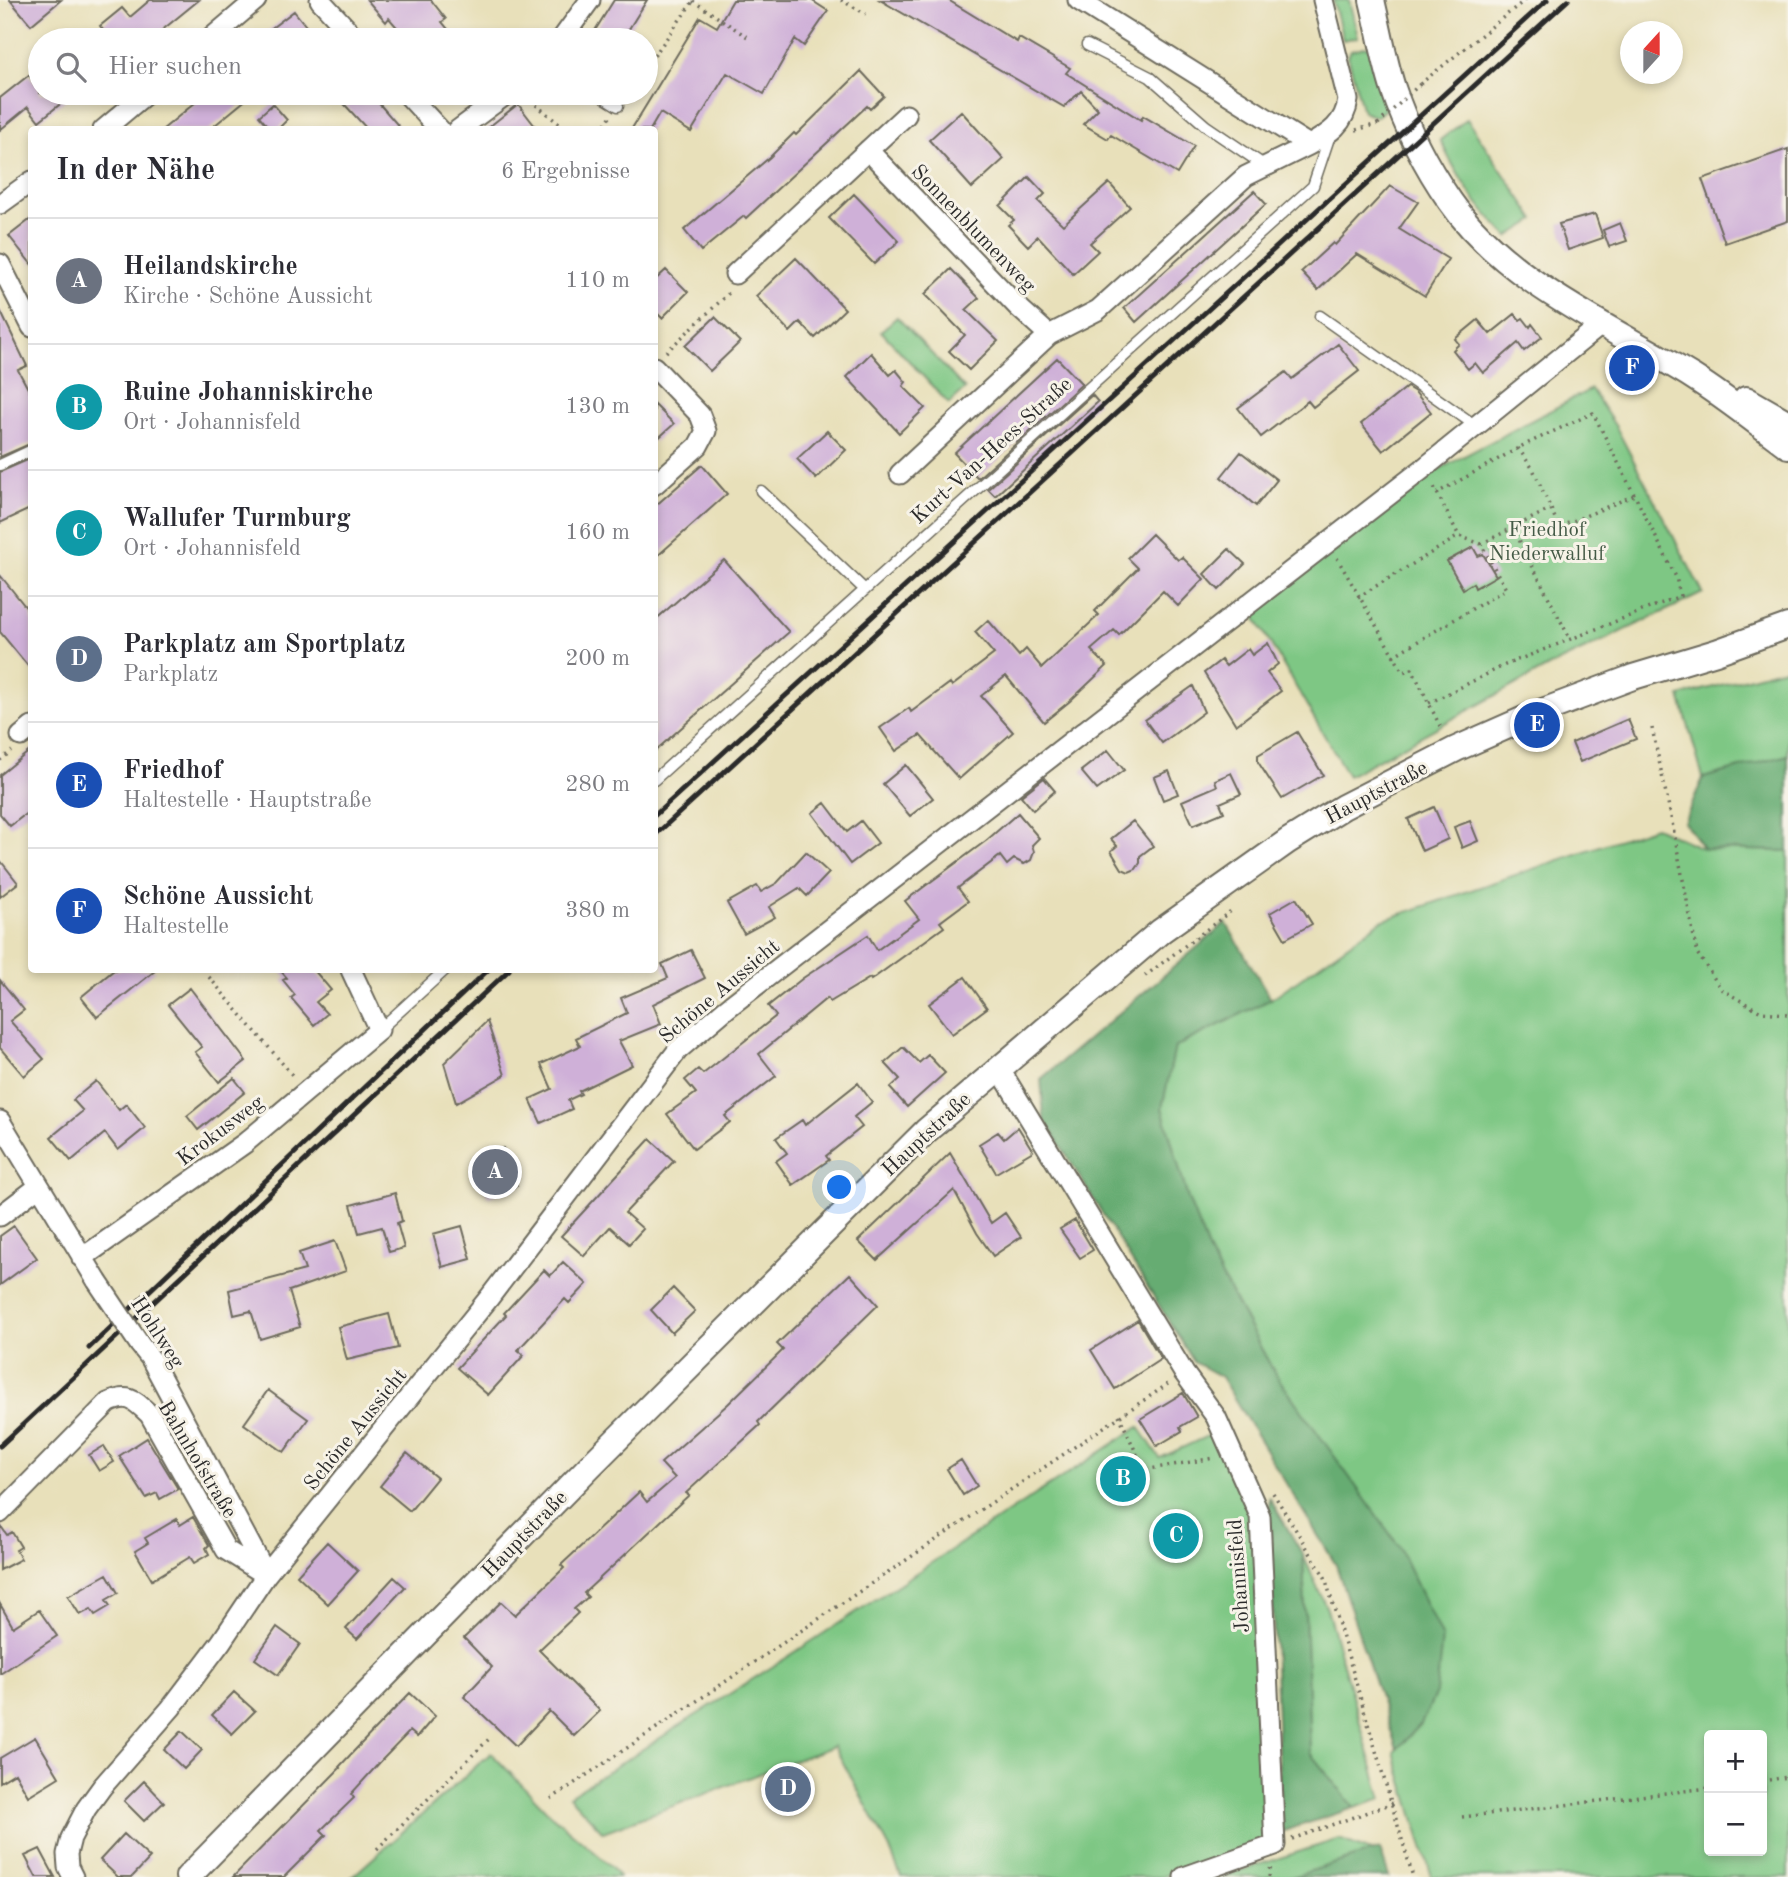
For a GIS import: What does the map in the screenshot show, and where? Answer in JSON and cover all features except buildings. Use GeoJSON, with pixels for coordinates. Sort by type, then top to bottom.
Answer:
{"type":"FeatureCollection","features":[{"type":"Feature","properties":{"kind":"street"},"geometry":{"type":"LineString","coordinates":[[223,28],[256,0]]}},
{"type":"Feature","properties":{"kind":"street"},"geometry":{"type":"LineString","coordinates":[[320,0],[346,28]]}},
{"type":"Feature","properties":{"kind":"street"},"geometry":{"type":"LineString","coordinates":[[570,28],[590,0]]}},
{"type":"Feature","properties":{"kind":"street"},"geometry":{"type":"LineString","coordinates":[[1078,0],[1309,145]]}},
{"type":"Feature","properties":{"kind":"street"},"geometry":{"type":"LineString","coordinates":[[900,474],[1049,335],[1098,310],[1246,176],[1330,133],[1347,111],[1348,100],[1323,0]]}},
{"type":"Feature","properties":{"kind":"street"},"geometry":{"type":"LineString","coordinates":[[1372,0],[1392,86],[1404,116],[1450,202],[1487,245],[1509,265],[1696,379],[1788,446]]}},
{"type":"Feature","properties":{"kind":"street"},"geometry":{"type":"LineString","coordinates":[[108,126],[133,105]]}},
{"type":"Feature","properties":{"kind":"street"},"geometry":{"type":"LineString","coordinates":[[417,105],[436,126]]}},
{"type":"Feature","properties":{"kind":"street"},"geometry":{"type":"LineString","coordinates":[[463,126],[492,105]]}},
{"type":"Feature","properties":{"kind":"street"},"geometry":{"type":"LineString","coordinates":[[735,274],[906,115]]}},
{"type":"Feature","properties":{"kind":"street","name":"Sonnenblumenweg"},"geometry":{"type":"LineString","coordinates":[[869,150],[1018,307],[1049,335]]}},
{"type":"Feature","properties":{"kind":"street"},"geometry":{"type":"LineString","coordinates":[[0,204],[28,184]]}},
{"type":"Feature","properties":{"kind":"street"},"geometry":{"type":"LineString","coordinates":[[0,264],[28,319]]}},
{"type":"Feature","properties":{"kind":"street","name":"Schöne Aussicht"},"geometry":{"type":"LineString","coordinates":[[74,1877],[68,1867],[66,1854],[86,1809],[179,1697],[221,1642],[266,1575],[489,1298],[678,1050],[726,1009],[1424,468],[1602,324]]}},
{"type":"Feature","properties":{"kind":"street"},"geometry":{"type":"LineString","coordinates":[[658,481],[698,446],[706,431],[700,415],[659,360]]}},
{"type":"Feature","properties":{"kind":"street"},"geometry":{"type":"LineString","coordinates":[[1696,379],[1752,402],[1788,423]]}},
{"type":"Feature","properties":{"kind":"street","name":"Hauptstraße"},"geometry":{"type":"LineString","coordinates":[[188,1877],[590,1466],[926,1131],[1161,931],[1288,841],[1343,807],[1456,749],[1540,712],[1633,677],[1716,652],[1786,626]]}},
{"type":"Feature","properties":{"kind":"street"},"geometry":{"type":"LineString","coordinates":[[352,973],[379,1030]]}},
{"type":"Feature","properties":{"kind":"street","name":"Krokusweg"},"geometry":{"type":"LineString","coordinates":[[82,1258],[245,1143],[379,1030]]}},
{"type":"Feature","properties":{"kind":"street","name":"Johannisfeld"},"geometry":{"type":"LineString","coordinates":[[999,1068],[1184,1373],[1216,1417],[1260,1516],[1275,1845]]}},
{"type":"Feature","properties":{"kind":"street","name":"Hohlweg"},"geometry":{"type":"LineString","coordinates":[[0,1121],[97,1282],[151,1359],[266,1575]]}},
{"type":"Feature","properties":{"kind":"street"},"geometry":{"type":"LineString","coordinates":[[0,1216],[38,1187]]}},
{"type":"Feature","properties":{"kind":"street","name":"Bahnhofstraße"},"geometry":{"type":"LineString","coordinates":[[0,1513],[108,1403],[120,1397],[134,1400],[150,1415],[226,1550],[266,1575]]}},
{"type":"Feature","properties":{"kind":"street"},"geometry":{"type":"LineString","coordinates":[[1184,1877],[1275,1845]]}},
{"type":"Feature","properties":{"kind":"lane"},"geometry":{"type":"LineString","coordinates":[[1087,45],[1150,77],[1206,126],[1265,166]]}},
{"type":"Feature","properties":{"kind":"lane","name":"Kurt-Van-Hees-Straße"},"geometry":{"type":"LineString","coordinates":[[658,776],[1313,186],[1330,133]]}},
{"type":"Feature","properties":{"kind":"lane"},"geometry":{"type":"LineString","coordinates":[[1320,316],[1476,426]]}},
{"type":"Feature","properties":{"kind":"lane"},"geometry":{"type":"LineString","coordinates":[[0,465],[28,452]]}},
{"type":"Feature","properties":{"kind":"lane"},"geometry":{"type":"LineString","coordinates":[[761,491],[865,590]]}},
{"type":"Feature","properties":{"kind":"lane"},"geometry":{"type":"LineString","coordinates":[[379,1030],[442,973]]}},
{"type":"Feature","properties":{"kind":"path"},"geometry":{"type":"LineString","coordinates":[[841,0],[866,14]]}},
{"type":"Feature","properties":{"kind":"path"},"geometry":{"type":"LineString","coordinates":[[1378,124],[1420,84],[1525,0]]}},
{"type":"Feature","properties":{"kind":"path"},"geometry":{"type":"LineString","coordinates":[[658,50],[693,1],[749,38]]}},
{"type":"Feature","properties":{"kind":"path"},"geometry":{"type":"LineString","coordinates":[[536,105],[562,126]]}},
{"type":"Feature","properties":{"kind":"path"},"geometry":{"type":"LineString","coordinates":[[659,360],[730,293],[735,274]]}},
{"type":"Feature","properties":{"kind":"path"},"geometry":{"type":"LineString","coordinates":[[1429,702],[1505,665],[1680,596],[1676,577],[1593,413],[1518,448],[1437,493]]}},
{"type":"Feature","properties":{"kind":"path"},"geometry":{"type":"LineString","coordinates":[[1518,448],[1534,469],[1559,527],[1635,495]]}},
{"type":"Feature","properties":{"kind":"path"},"geometry":{"type":"LineString","coordinates":[[1393,656],[1506,589],[1481,544],[1459,536],[1424,468]]}},
{"type":"Feature","properties":{"kind":"path"},"geometry":{"type":"LineString","coordinates":[[1481,544],[1550,509]]}},
{"type":"Feature","properties":{"kind":"path"},"geometry":{"type":"LineString","coordinates":[[1513,528],[1570,639]]}},
{"type":"Feature","properties":{"kind":"path"},"geometry":{"type":"LineString","coordinates":[[1358,597],[1459,536]]}},
{"type":"Feature","properties":{"kind":"path"},"geometry":{"type":"LineString","coordinates":[[1328,541],[1403,673],[1412,669],[1441,729]]}},
{"type":"Feature","properties":{"kind":"path"},"geometry":{"type":"LineString","coordinates":[[1652,728],[1697,953],[1722,990],[1761,1012],[1788,1014]]}},
{"type":"Feature","properties":{"kind":"path"},"geometry":{"type":"LineString","coordinates":[[1136,983],[1233,909]]}},
{"type":"Feature","properties":{"kind":"path"},"geometry":{"type":"LineString","coordinates":[[209,977],[306,1091]]}},
{"type":"Feature","properties":{"kind":"path"},"geometry":{"type":"LineString","coordinates":[[551,1799],[1066,1455],[1119,1415],[1184,1373]]}},
{"type":"Feature","properties":{"kind":"path"},"geometry":{"type":"LineString","coordinates":[[1119,1415],[1144,1470],[1232,1455]]}},
{"type":"Feature","properties":{"kind":"path"},"geometry":{"type":"LineString","coordinates":[[1268,1485],[1325,1577],[1413,1877]]}},
{"type":"Feature","properties":{"kind":"path"},"geometry":{"type":"LineString","coordinates":[[377,1849],[489,1740]]}},
{"type":"Feature","properties":{"kind":"path"},"geometry":{"type":"LineString","coordinates":[[1767,1780],[1788,1777]]}},
{"type":"Feature","properties":{"kind":"path"},"geometry":{"type":"LineString","coordinates":[[1462,1816],[1704,1789]]}},
{"type":"Feature","properties":{"kind":"path"},"geometry":{"type":"LineString","coordinates":[[1275,1845],[1393,1803]]}},
{"type":"Feature","properties":{"kind":"green space"},"geometry":{"type":"Polygon","coordinates":[[[1333,0],[1349,0],[1358,37],[1343,40],[1333,0]]]}},
{"type":"Feature","properties":{"kind":"green space"},"geometry":{"type":"Polygon","coordinates":[[[1374,45],[1389,106],[1376,117],[1363,112],[1348,56],[1351,50],[1374,45]]]}},
{"type":"Feature","properties":{"kind":"green space"},"geometry":{"type":"Polygon","coordinates":[[[1467,119],[1535,220],[1508,237],[1469,191],[1440,140],[1467,119]]]}},
{"type":"Feature","properties":{"kind":"green space"},"geometry":{"type":"Polygon","coordinates":[[[897,317],[965,389],[949,404],[881,331],[897,317]]]}},
{"type":"Feature","properties":{"kind":"green space","name":"Friedhof Niederwalluf"},"geometry":{"type":"Polygon","coordinates":[[[1591,389],[1616,427],[1703,593],[1550,666],[1348,776],[1251,610],[1428,475],[1591,389]]]}},
{"type":"Feature","properties":{"kind":"green space"},"geometry":{"type":"Polygon","coordinates":[[[1788,667],[1788,755],[1703,778],[1680,696],[1788,667]]]}},
{"type":"Feature","properties":{"kind":"green space"},"geometry":{"type":"Polygon","coordinates":[[[1788,755],[1788,851],[1704,849],[1684,822],[1703,778],[1788,755]]]}},
{"type":"Feature","properties":{"kind":"green space"},"geometry":{"type":"Polygon","coordinates":[[[1655,827],[1704,849],[1788,851],[1788,1877],[1432,1877],[1394,1752],[1421,1724],[1274,1372],[1211,1257],[1188,1199],[1162,1108],[1174,1047],[1271,999],[1381,921],[1655,827]]]}},
{"type":"Feature","properties":{"kind":"green space"},"geometry":{"type":"Polygon","coordinates":[[[1226,923],[1271,999],[1175,1047],[1162,1108],[1188,1199],[1211,1257],[1274,1372],[1398,1545],[1442,1638],[1436,1693],[1421,1724],[1397,1749],[1336,1565],[1221,1377],[1194,1362],[1044,1119],[1041,1079],[1226,923]]]}},
{"type":"Feature","properties":{"kind":"green space"},"geometry":{"type":"Polygon","coordinates":[[[1139,1427],[1160,1458],[1214,1433],[1255,1520],[1270,1843],[1161,1877],[901,1877],[889,1847],[834,1746],[603,1832],[569,1796],[786,1658],[1139,1427]]]}},
{"type":"Feature","properties":{"kind":"green space"},"geometry":{"type":"Polygon","coordinates":[[[1269,1497],[1303,1555],[1310,1753],[1354,1808],[1281,1832],[1269,1497]]]}},
{"type":"Feature","properties":{"kind":"green space"},"geometry":{"type":"Polygon","coordinates":[[[1303,1555],[1327,1609],[1382,1799],[1354,1808],[1310,1753],[1303,1555]]]}},
{"type":"Feature","properties":{"kind":"green space"},"geometry":{"type":"Polygon","coordinates":[[[491,1753],[550,1814],[612,1867],[619,1877],[352,1877],[491,1753]]]}},
{"type":"Feature","properties":{"kind":"green space"},"geometry":{"type":"Polygon","coordinates":[[[1339,1839],[1379,1854],[1385,1877],[1220,1877],[1339,1839]]]}},
{"type":"Feature","properties":{"kind":"green space"},"geometry":{"type":"Polygon","coordinates":[[[1380,1849],[1389,1877],[1292,1877],[1380,1849]]]}},
{"type":"Feature","properties":{"kind":"railway"},"geometry":{"type":"LineString","coordinates":[[658,812],[1547,0]]}},
{"type":"Feature","properties":{"kind":"railway"},"geometry":{"type":"LineString","coordinates":[[658,832],[1568,0]]}},
{"type":"Feature","properties":{"kind":"railway"},"geometry":{"type":"LineString","coordinates":[[89,1348],[485,973]]}},
{"type":"Feature","properties":{"kind":"railway"},"geometry":{"type":"LineString","coordinates":[[0,1446],[506,973]]}},
{"type":"Feature","properties":{"kind":"place","name":"Schöne Aussicht"},"geometry":{"type":"Point","coordinates":[1632,368]}},
{"type":"Feature","properties":{"kind":"place","name":"Friedhof"},"geometry":{"type":"Point","coordinates":[1537,725]}},
{"type":"Feature","properties":{"kind":"place","name":"Heilandskirche"},"geometry":{"type":"Point","coordinates":[495,1172]}},
{"type":"Feature","properties":{"kind":"place","name":"Ruine Johanniskirche"},"geometry":{"type":"Point","coordinates":[1123,1479]}},
{"type":"Feature","properties":{"kind":"place","name":"Wallufer Turmburg"},"geometry":{"type":"Point","coordinates":[1176,1536]}},
{"type":"Feature","properties":{"kind":"place","name":"Parkplatz am Sportplatz"},"geometry":{"type":"Point","coordinates":[788,1789]}}]}
